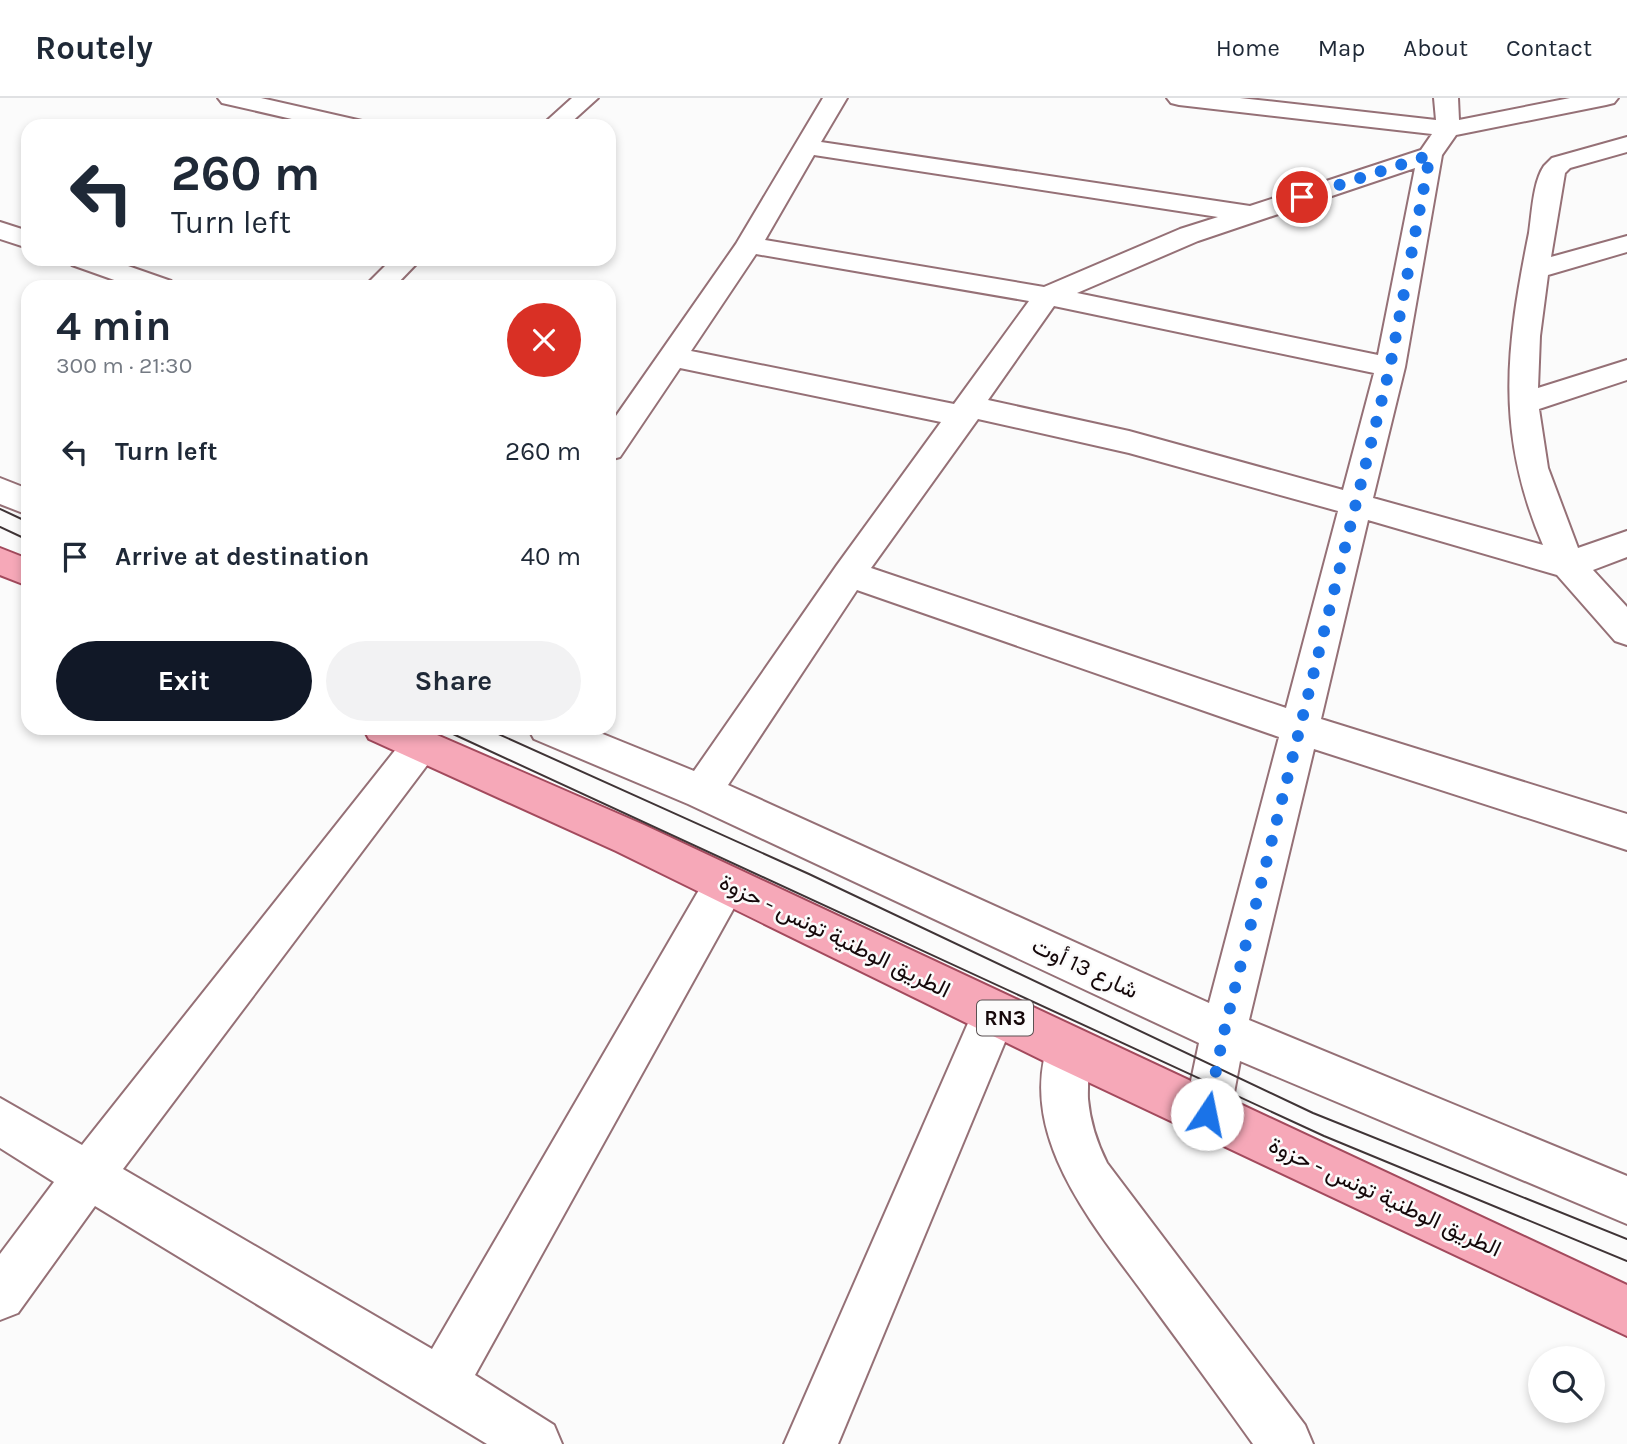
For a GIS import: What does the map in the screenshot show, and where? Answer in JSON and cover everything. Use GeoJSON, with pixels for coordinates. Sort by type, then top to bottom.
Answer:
{"type":"FeatureCollection","features":[{"type":"Feature","properties":{"kind":"main road","name":"الطريق الوطنية تونس - حزوة"},"geometry":{"type":"LineString","coordinates":[[398,735],[630,838],[1068,1049],[1627,1311]]}},
{"type":"Feature","properties":{"kind":"street"},"geometry":{"type":"LineString","coordinates":[[230,98],[323,119]]}},
{"type":"Feature","properties":{"kind":"street"},"geometry":{"type":"LineString","coordinates":[[562,119],[586,98]]}},
{"type":"Feature","properties":{"kind":"street"},"geometry":{"type":"LineString","coordinates":[[616,438],[675,357],[749,245],[835,98]]}},
{"type":"Feature","properties":{"kind":"street"},"geometry":{"type":"LineString","coordinates":[[1179,98],[1441,128]]}},
{"type":"Feature","properties":{"kind":"street"},"geometry":{"type":"LineString","coordinates":[[702,792],[849,574],[968,411],[1047,296],[1189,236],[1251,214],[1441,128],[1606,98]]}},
{"type":"Feature","properties":{"kind":"street"},"geometry":{"type":"LineString","coordinates":[[1207,1114],[1224,1032],[1390,367],[1441,128]]}},
{"type":"Feature","properties":{"kind":"street"},"geometry":{"type":"LineString","coordinates":[[1627,144],[1556,166],[1533,271],[1523,403],[1534,475],[1569,565],[1627,631]]}},
{"type":"Feature","properties":{"kind":"street"},"geometry":{"type":"LineString","coordinates":[[807,147],[1251,214]]}},
{"type":"Feature","properties":{"kind":"street"},"geometry":{"type":"LineString","coordinates":[[0,230],[21,238]]}},
{"type":"Feature","properties":{"kind":"street"},"geometry":{"type":"LineString","coordinates":[[1533,271],[1627,244]]}},
{"type":"Feature","properties":{"kind":"street"},"geometry":{"type":"LineString","coordinates":[[749,245],[1047,296],[1390,367]]}},
{"type":"Feature","properties":{"kind":"street"},"geometry":{"type":"LineString","coordinates":[[102,266],[141,280]]}},
{"type":"Feature","properties":{"kind":"street"},"geometry":{"type":"LineString","coordinates":[[386,280],[400,266]]}},
{"type":"Feature","properties":{"kind":"street"},"geometry":{"type":"LineString","coordinates":[[675,357],[1129,442],[1569,565],[1627,544]]}},
{"type":"Feature","properties":{"kind":"street"},"geometry":{"type":"LineString","coordinates":[[1523,403],[1627,370]]}},
{"type":"Feature","properties":{"kind":"street"},"geometry":{"type":"LineString","coordinates":[[0,490],[21,500]]}},
{"type":"Feature","properties":{"kind":"street"},"geometry":{"type":"LineString","coordinates":[[849,574],[1301,729],[1627,832]]}},
{"type":"Feature","properties":{"kind":"street","name":"شارع 13 أوت"},"geometry":{"type":"LineString","coordinates":[[564,735],[702,792],[1224,1032],[1627,1200]]}},
{"type":"Feature","properties":{"kind":"street"},"geometry":{"type":"LineString","coordinates":[[0,1295],[88,1176],[421,745]]}},
{"type":"Feature","properties":{"kind":"street"},"geometry":{"type":"LineString","coordinates":[[442,1383],[725,884]]}},
{"type":"Feature","properties":{"kind":"street"},"geometry":{"type":"LineString","coordinates":[[811,1444],[995,1013]]}},
{"type":"Feature","properties":{"kind":"street"},"geometry":{"type":"LineString","coordinates":[[1068,1049],[1063,1088],[1066,1119],[1075,1149],[1090,1180],[1286,1444]]}},
{"type":"Feature","properties":{"kind":"street"},"geometry":{"type":"LineString","coordinates":[[0,1121],[88,1176],[442,1383],[535,1444]]}},
{"type":"Feature","properties":{"kind":"tram line"},"geometry":{"type":"LineString","coordinates":[[0,509],[21,519]]}},
{"type":"Feature","properties":{"kind":"tram line"},"geometry":{"type":"LineString","coordinates":[[0,527],[21,537]]}},
{"type":"Feature","properties":{"kind":"tram line"},"geometry":{"type":"LineString","coordinates":[[455,735],[1324,1136],[1627,1261]]}},
{"type":"Feature","properties":{"kind":"tram line"},"geometry":{"type":"LineString","coordinates":[[501,735],[809,874],[1313,1113],[1627,1239]]}},
{"type":"Feature","properties":{"kind":"route"},"geometry":{"type":"LineString","coordinates":[[1207,1114],[1224,1032],[1390,367],[1430,155],[1302,197]]}}]}
